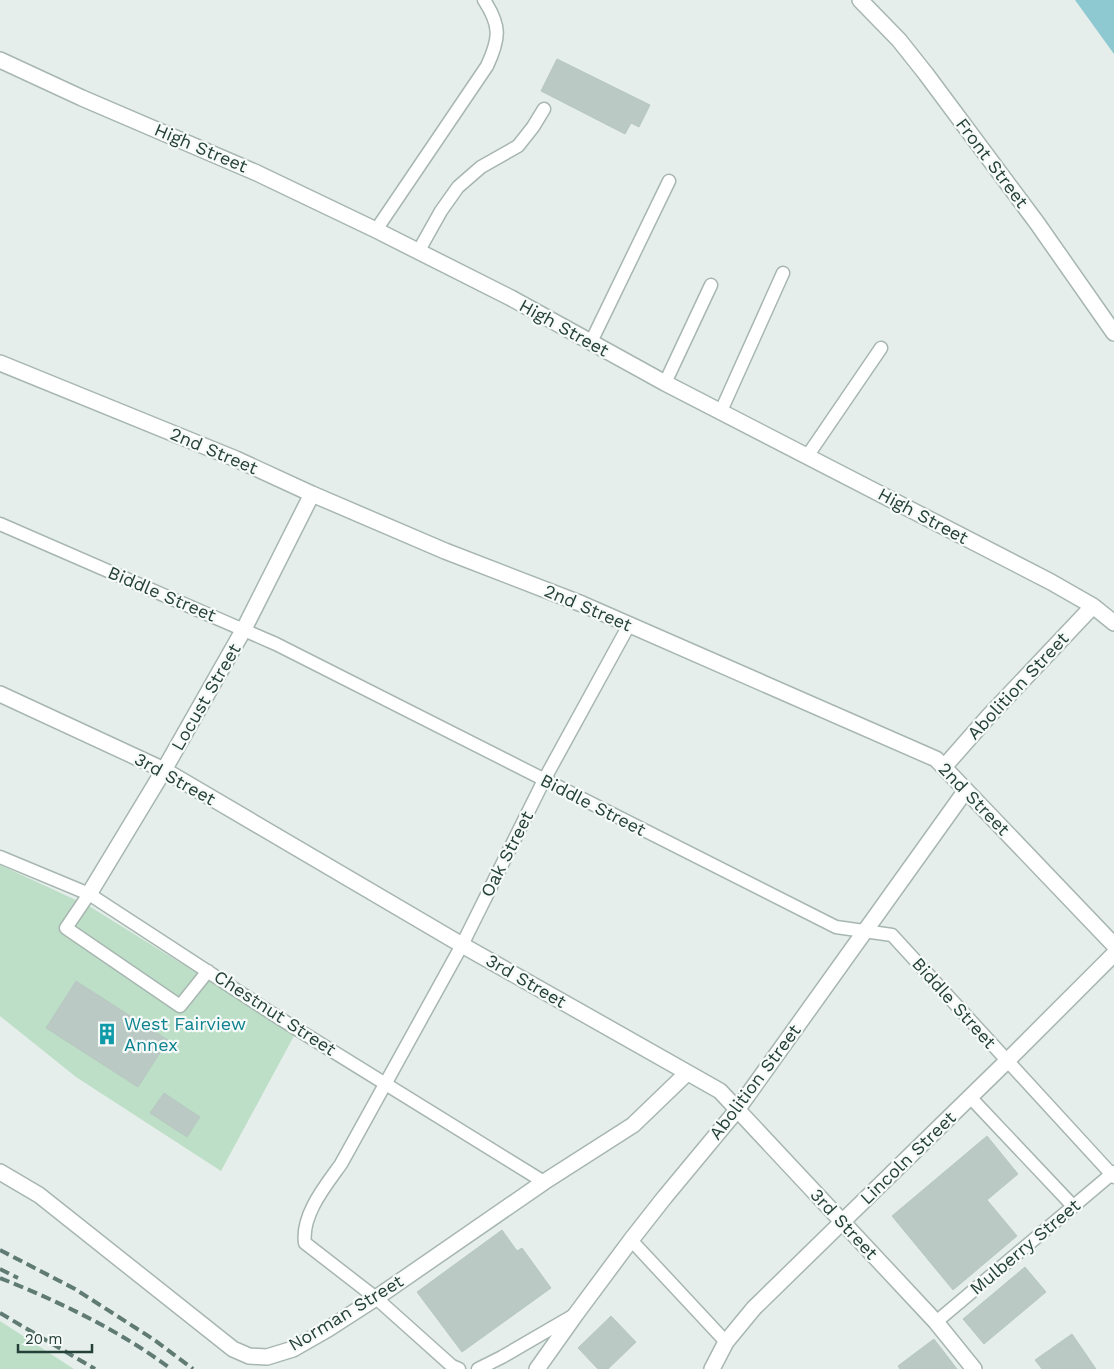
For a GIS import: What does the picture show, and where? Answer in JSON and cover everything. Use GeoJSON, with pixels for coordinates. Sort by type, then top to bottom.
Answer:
{"type":"FeatureCollection","features":[{"type":"Feature","properties":{"kind":"street","name":"Front Street"},"geometry":{"type":"LineString","coordinates":[[860,0],[898,40],[926,74],[1037,223],[1114,333]]}},
{"type":"Feature","properties":{"kind":"street","name":"High Street"},"geometry":{"type":"LineString","coordinates":[[0,60],[82,98],[257,172],[511,298],[665,383],[808,455],[947,530],[1051,582],[1093,606],[1114,623]]}},
{"type":"Feature","properties":{"kind":"street","name":"2nd Street"},"geometry":{"type":"LineString","coordinates":[[0,363],[236,459],[445,551],[582,604],[936,759],[1114,945]]}},
{"type":"Feature","properties":{"kind":"street","name":"Locust Street"},"geometry":{"type":"LineString","coordinates":[[89,894],[164,770],[244,629],[312,494]]}},
{"type":"Feature","properties":{"kind":"street","name":"Abolition Street"},"geometry":{"type":"LineString","coordinates":[[944,768],[988,717],[1093,606]]}},
{"type":"Feature","properties":{"kind":"street","name":"3rd Street"},"geometry":{"type":"LineString","coordinates":[[0,694],[164,770],[462,945],[720,1091],[936,1322],[974,1369]]}},
{"type":"Feature","properties":{"kind":"street","name":"Abolition Street"},"geometry":{"type":"LineString","coordinates":[[537,1369],[631,1240],[737,1110],[966,790]]}},
{"type":"Feature","properties":{"kind":"street","name":"Lincoln Street"},"geometry":{"type":"LineString","coordinates":[[712,1369],[726,1342],[754,1308],[1114,954]]}},
{"type":"Feature","properties":{"kind":"street","name":"Norman Street"},"geometry":{"type":"LineString","coordinates":[[0,1172],[39,1195],[233,1349],[250,1356],[267,1357],[292,1349],[328,1329],[544,1182],[633,1125],[688,1072]]}},
{"type":"Feature","properties":{"kind":"lane"},"geometry":{"type":"LineString","coordinates":[[376,230],[487,66],[496,45],[497,28],[492,13],[484,0]]}},
{"type":"Feature","properties":{"kind":"lane"},"geometry":{"type":"LineString","coordinates":[[418,252],[440,211],[458,187],[481,167],[518,146],[533,128],[544,110]]}},
{"type":"Feature","properties":{"kind":"lane"},"geometry":{"type":"LineString","coordinates":[[591,342],[669,180]]}},
{"type":"Feature","properties":{"kind":"lane"},"geometry":{"type":"LineString","coordinates":[[721,411],[783,273]]}},
{"type":"Feature","properties":{"kind":"lane"},"geometry":{"type":"LineString","coordinates":[[665,383],[711,285]]}},
{"type":"Feature","properties":{"kind":"lane"},"geometry":{"type":"LineString","coordinates":[[808,455],[881,348]]}},
{"type":"Feature","properties":{"kind":"lane","name":"Biddle Street"},"geometry":{"type":"LineString","coordinates":[[0,524],[244,629],[836,927],[892,935],[1113,1175]]}},
{"type":"Feature","properties":{"kind":"lane","name":"Oak Street"},"geometry":{"type":"LineString","coordinates":[[460,1369],[452,1366],[376,1298],[305,1243],[304,1233],[318,1199],[341,1164],[462,945],[544,780],[629,625]]}},
{"type":"Feature","properties":{"kind":"lane","name":"Chestnut Street"},"geometry":{"type":"LineString","coordinates":[[0,857],[89,894],[279,1018],[544,1182]]}},
{"type":"Feature","properties":{"kind":"lane"},"geometry":{"type":"LineString","coordinates":[[89,894],[66,928],[180,1006],[208,971]]}},
{"type":"Feature","properties":{"kind":"lane"},"geometry":{"type":"LineString","coordinates":[[970,1097],[1073,1206]]}},
{"type":"Feature","properties":{"kind":"lane","name":"Mulberry Street"},"geometry":{"type":"LineString","coordinates":[[936,1322],[1073,1206],[1113,1175]]}},
{"type":"Feature","properties":{"kind":"lane"},"geometry":{"type":"LineString","coordinates":[[631,1240],[726,1342]]}},
{"type":"Feature","properties":{"kind":"lane"},"geometry":{"type":"LineString","coordinates":[[478,1369],[576,1314]]}},
{"type":"Feature","properties":{"kind":"green space"},"geometry":{"type":"Polygon","coordinates":[[[0,865],[89,906],[295,1034],[221,1171],[76,1077],[0,1016],[0,865]]]}},
{"type":"Feature","properties":{"kind":"green space"},"geometry":{"type":"Polygon","coordinates":[[[0,1321],[74,1369],[0,1369],[0,1321]]]}},
{"type":"Feature","properties":{"kind":"water"},"geometry":{"type":"Polygon","coordinates":[[[1075,0],[1114,0],[1114,54],[1075,0]]]}},
{"type":"Feature","properties":{"kind":"building"},"geometry":{"type":"Polygon","coordinates":[[[557,59],[650,105],[639,127],[631,123],[625,134],[541,91],[557,59]]]}},
{"type":"Feature","properties":{"kind":"building","name":"West Fairview Annex"},"geometry":{"type":"Polygon","coordinates":[[[76,981],[168,1040],[138,1087],[46,1028],[76,981]]]}},
{"type":"Feature","properties":{"kind":"building"},"geometry":{"type":"Polygon","coordinates":[[[164,1093],[200,1117],[187,1137],[150,1113],[164,1093]]]}},
{"type":"Feature","properties":{"kind":"building"},"geometry":{"type":"Polygon","coordinates":[[[987,1136],[1018,1174],[987,1200],[1017,1236],[953,1290],[892,1216],[987,1136]]]}},
{"type":"Feature","properties":{"kind":"building"},"geometry":{"type":"Polygon","coordinates":[[[502,1230],[517,1251],[522,1248],[551,1288],[462,1352],[417,1292],[502,1230]]]}},
{"type":"Feature","properties":{"kind":"building"},"geometry":{"type":"Polygon","coordinates":[[[1025,1267],[1046,1292],[984,1344],[963,1319],[1025,1267]]]}},
{"type":"Feature","properties":{"kind":"building"},"geometry":{"type":"Polygon","coordinates":[[[611,1316],[636,1342],[608,1369],[598,1369],[578,1348],[611,1316]]]}},
{"type":"Feature","properties":{"kind":"building"},"geometry":{"type":"Polygon","coordinates":[[[1072,1334],[1096,1369],[1042,1369],[1035,1360],[1072,1334]]]}},
{"type":"Feature","properties":{"kind":"building"},"geometry":{"type":"Polygon","coordinates":[[[934,1339],[957,1369],[900,1369],[898,1366],[934,1339]]]}},
{"type":"Feature","properties":{"kind":"railway"},"geometry":{"type":"LineString","coordinates":[[0,1250],[75,1289],[153,1339],[193,1369]]}},
{"type":"Feature","properties":{"kind":"railway"},"geometry":{"type":"LineString","coordinates":[[0,1269],[18,1278]]}},
{"type":"Feature","properties":{"kind":"railway"},"geometry":{"type":"LineString","coordinates":[[0,1278],[45,1297],[110,1329],[171,1369]]}},
{"type":"Feature","properties":{"kind":"railway"},"geometry":{"type":"LineString","coordinates":[[0,1313],[95,1369]]}},
{"type":"Feature","properties":{"kind":"place","name":"West Fairview Annex"},"geometry":{"type":"Point","coordinates":[107,1034]}}]}
